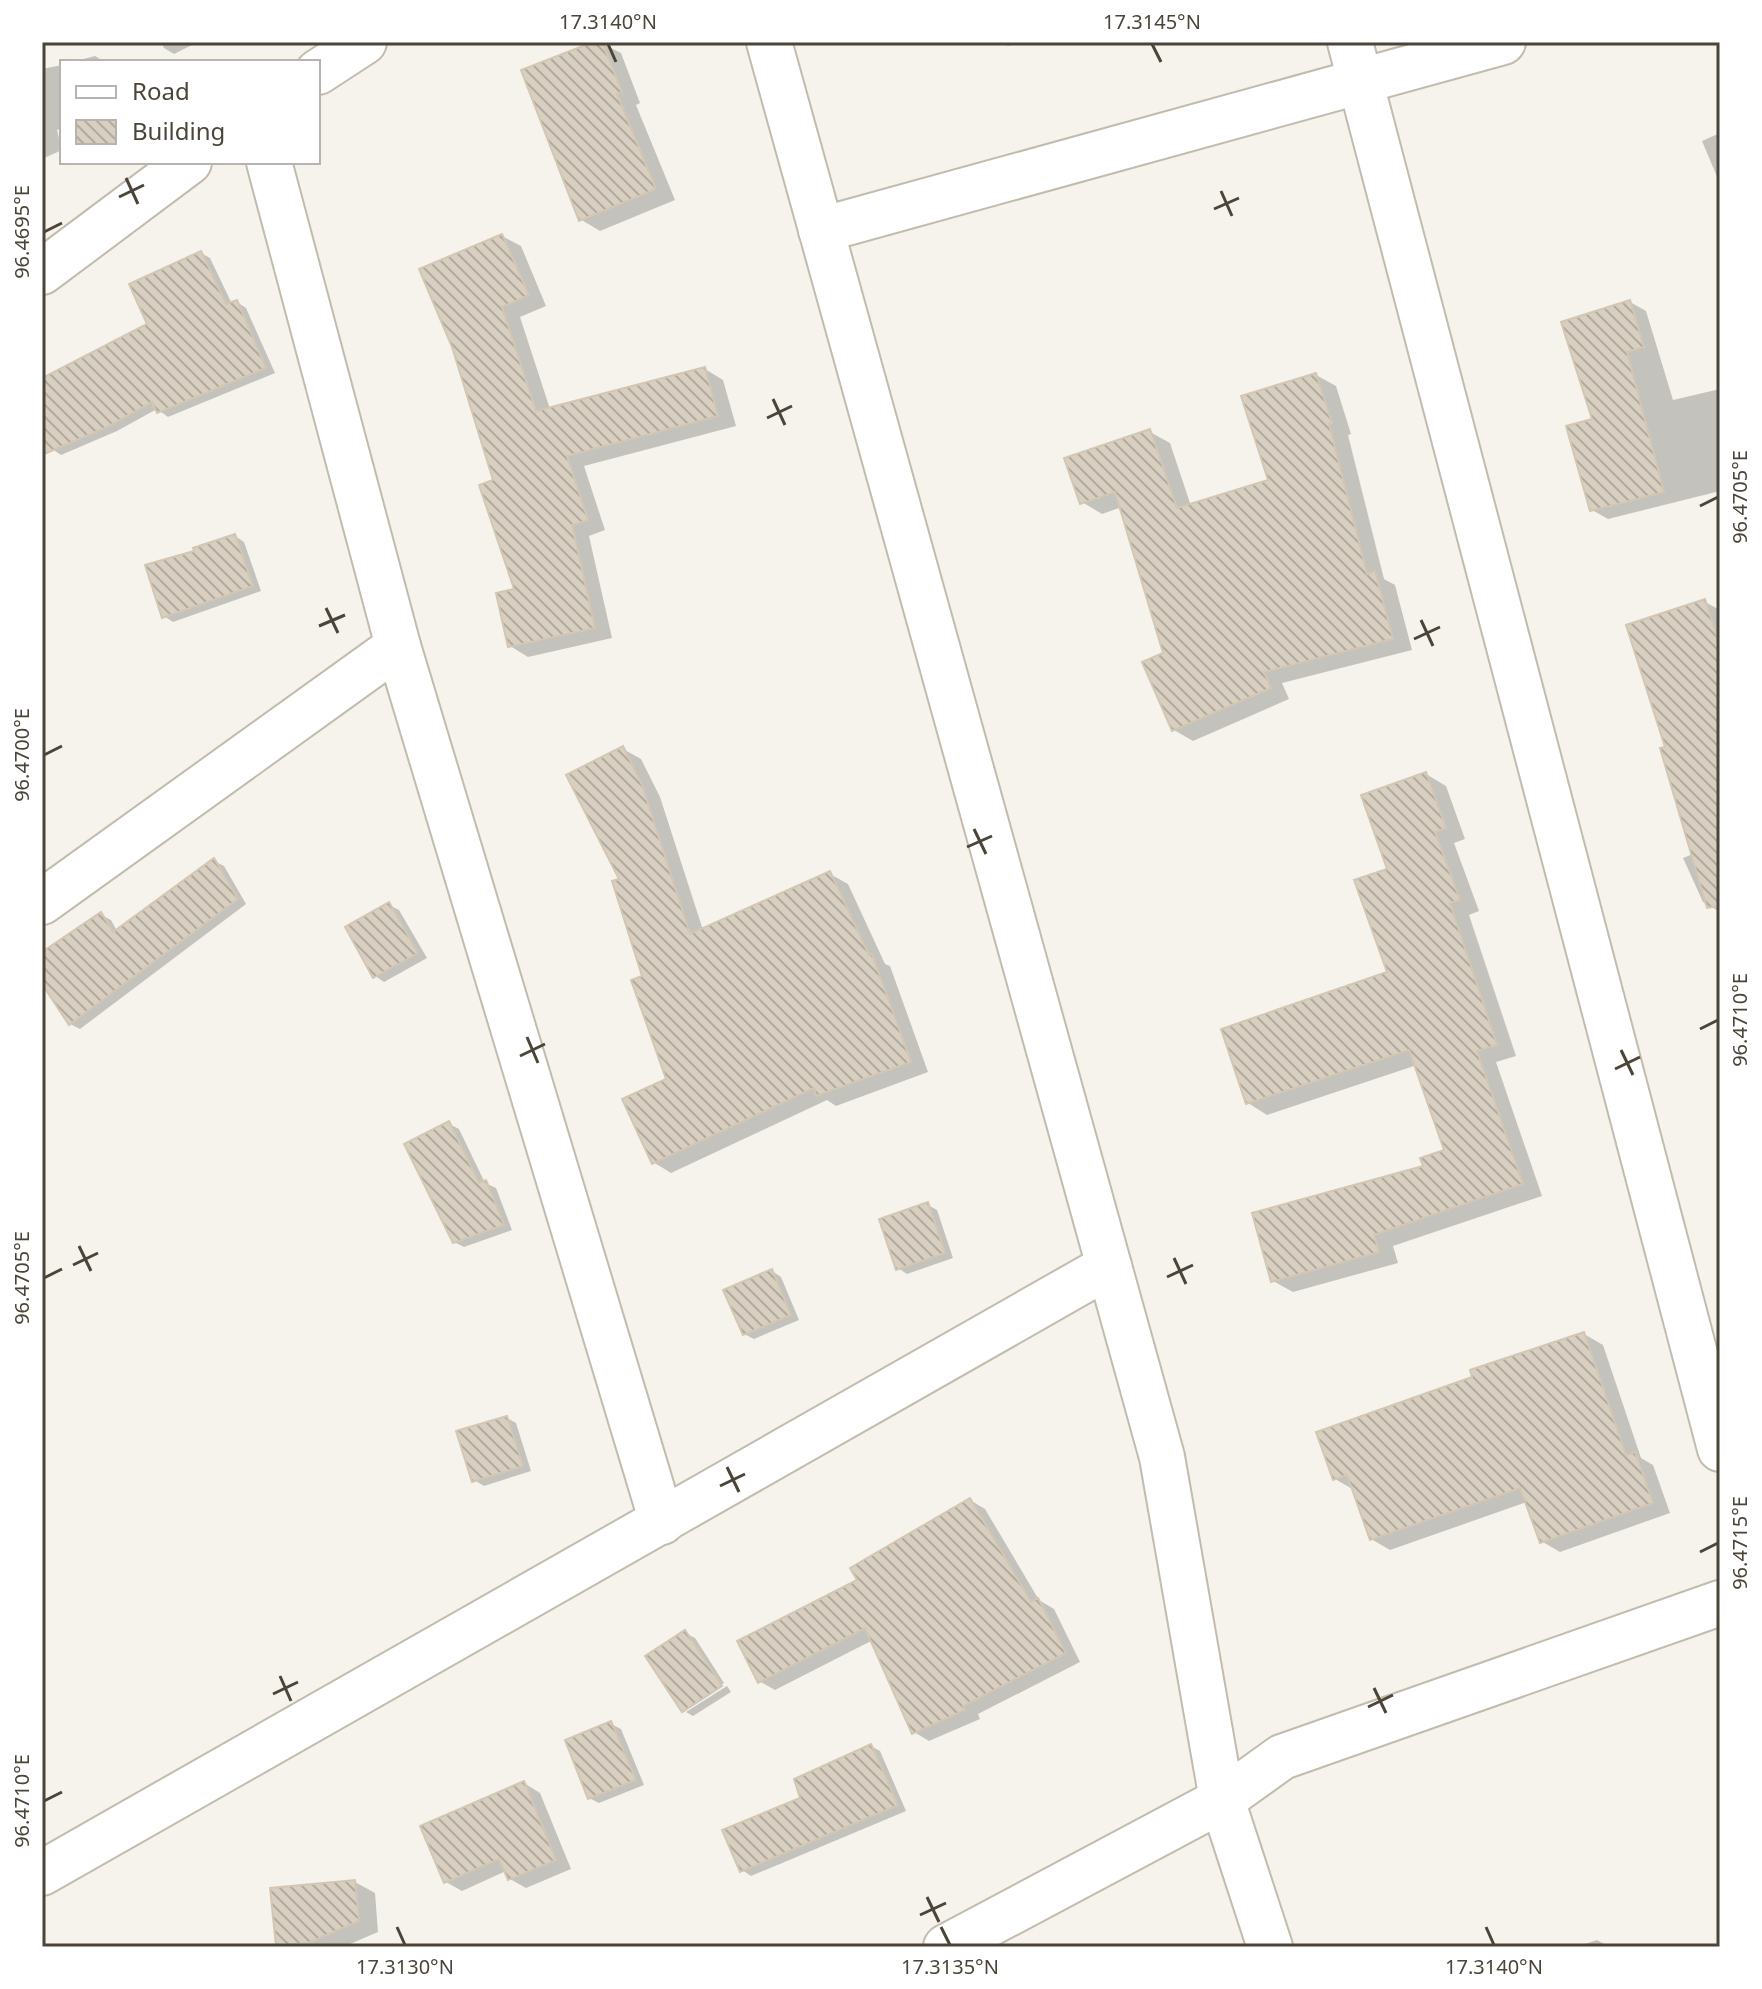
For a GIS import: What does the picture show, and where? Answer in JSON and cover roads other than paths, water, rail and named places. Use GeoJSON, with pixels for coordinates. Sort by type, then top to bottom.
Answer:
{"type":"FeatureCollection","features":[{"type":"Feature","properties":{"kind":"street"},"geometry":{"type":"LineString","coordinates":[[320,71],[364,42]]}},
{"type":"Feature","properties":{"kind":"street"},"geometry":{"type":"LineString","coordinates":[[769,42],[1162,1457],[1222,1800],[1270,1947]]}},
{"type":"Feature","properties":{"kind":"street"},"geometry":{"type":"LineString","coordinates":[[821,230],[1356,60],[1503,42]]}},
{"type":"Feature","properties":{"kind":"street"},"geometry":{"type":"LineString","coordinates":[[1356,60],[1720,1449]]}},
{"type":"Feature","properties":{"kind":"street"},"geometry":{"type":"LineString","coordinates":[[42,272],[186,164]]}},
{"type":"Feature","properties":{"kind":"street"},"geometry":{"type":"LineString","coordinates":[[270,164],[398,646],[662,1522]]}},
{"type":"Feature","properties":{"kind":"street"},"geometry":{"type":"LineString","coordinates":[[42,902],[398,646]]}},
{"type":"Feature","properties":{"kind":"street"},"geometry":{"type":"LineString","coordinates":[[42,1873],[1109,1266]]}},
{"type":"Feature","properties":{"kind":"street"},"geometry":{"type":"LineString","coordinates":[[946,1947],[1222,1800],[1282,1757],[1720,1603]]}}]}
